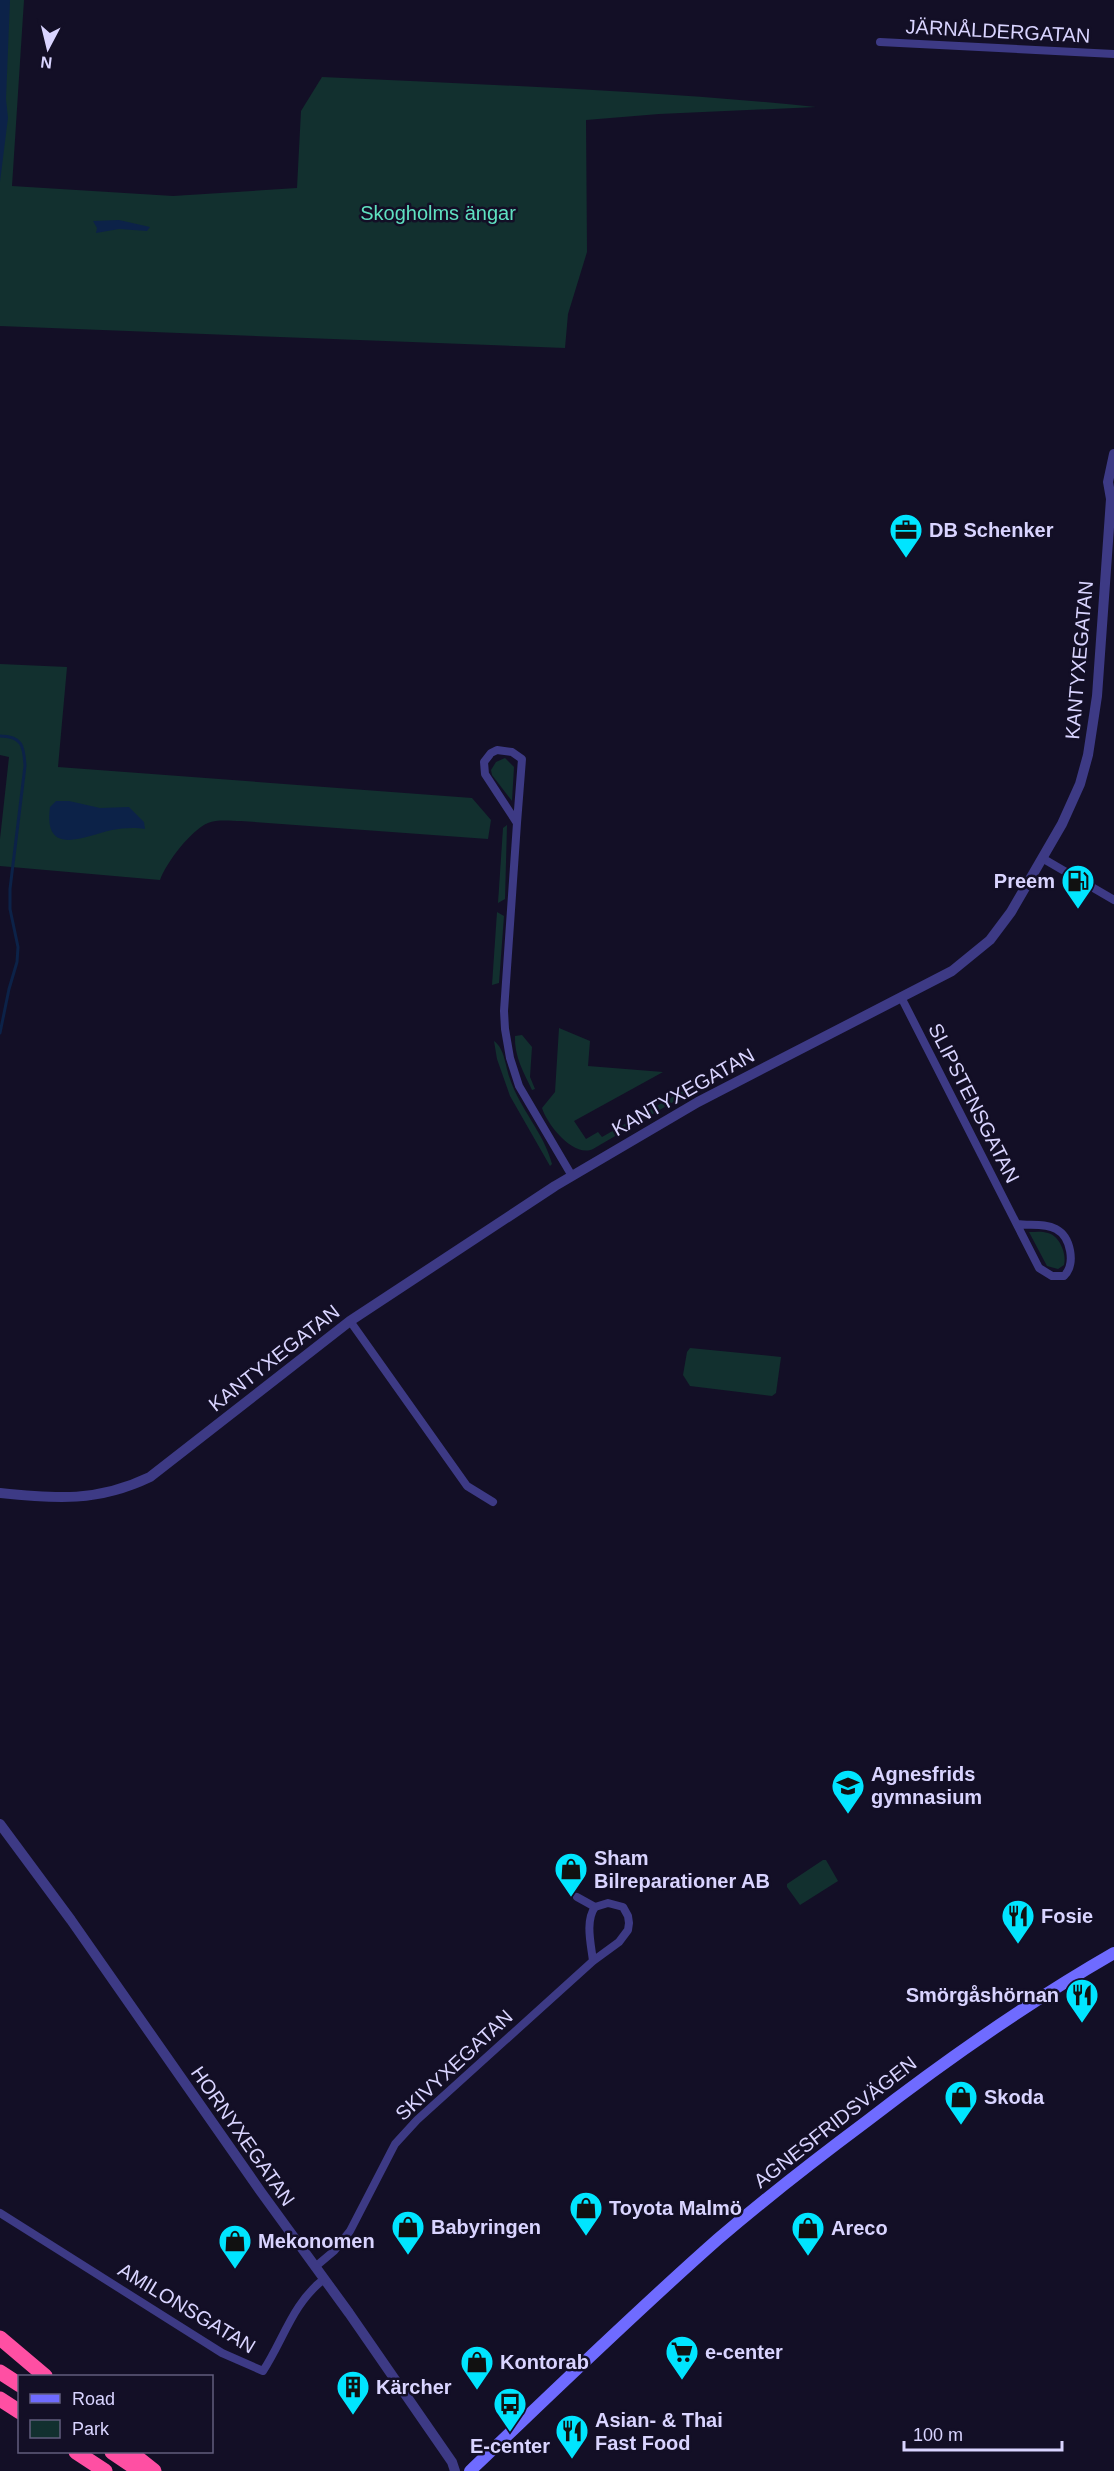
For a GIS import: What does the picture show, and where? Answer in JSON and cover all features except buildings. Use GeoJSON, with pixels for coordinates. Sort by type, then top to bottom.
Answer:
{"type":"FeatureCollection","features":[{"type":"Feature","properties":{"kind":"highway"},"geometry":{"type":"LineString","coordinates":[[0,2338],[44,2375]]}},
{"type":"Feature","properties":{"kind":"highway"},"geometry":{"type":"LineString","coordinates":[[0,2372],[18,2384]]}},
{"type":"Feature","properties":{"kind":"highway"},"geometry":{"type":"LineString","coordinates":[[0,2399],[18,2411]]}},
{"type":"Feature","properties":{"kind":"highway"},"geometry":{"type":"LineString","coordinates":[[79,2453],[105,2471]]}},
{"type":"Feature","properties":{"kind":"highway"},"geometry":{"type":"LineString","coordinates":[[115,2453],[140,2471]]}},
{"type":"Feature","properties":{"kind":"highway"},"geometry":{"type":"LineString","coordinates":[[132,2453],[154,2471]]}},
{"type":"Feature","properties":{"kind":"main road","name":"AGNESFRIDSVÄGEN"},"geometry":{"type":"LineString","coordinates":[[470,2471],[639,2310],[719,2238],[815,2160],[969,2044],[1114,1953]]}},
{"type":"Feature","properties":{"kind":"street","name":"JÄRNÅLDERGATAN"},"geometry":{"type":"LineString","coordinates":[[880,42],[1114,54]]}},
{"type":"Feature","properties":{"kind":"street","name":"KANTYXEGATAN"},"geometry":{"type":"LineString","coordinates":[[0,1493],[63,1498],[89,1497],[112,1493],[141,1481],[168,1465],[350,1321],[572,1176],[698,1102],[952,971],[990,940],[1011,912],[1068,812],[1080,784],[1094,724],[1112,494],[1108,482],[1114,454]]}},
{"type":"Feature","properties":{"kind":"street"},"geometry":{"type":"LineString","coordinates":[[517,823],[485,774],[486,757],[497,750],[512,752],[522,759],[504,1011],[506,1037],[519,1086],[572,1176]]}},
{"type":"Feature","properties":{"kind":"street"},"geometry":{"type":"LineString","coordinates":[[1042,858],[1114,900]]}},
{"type":"Feature","properties":{"kind":"street","name":"SLIPSTENSGATAN"},"geometry":{"type":"LineString","coordinates":[[901,997],[1039,1268],[1052,1276],[1064,1275],[1068,1272],[1071,1254],[1061,1233],[1049,1227],[1017,1224]]}},
{"type":"Feature","properties":{"kind":"street"},"geometry":{"type":"LineString","coordinates":[[350,1321],[467,1486],[493,1502]]}},
{"type":"Feature","properties":{"kind":"street","name":"HORNYXEGATAN"},"geometry":{"type":"LineString","coordinates":[[0,1824],[71,1920],[180,2079],[324,2279],[452,2462],[455,2471]]}},
{"type":"Feature","properties":{"kind":"street","name":"SKIVYXEGATAN"},"geometry":{"type":"LineString","coordinates":[[315,2267],[334,2251],[350,2231],[395,2144],[417,2120],[593,1961],[625,1936],[629,1923],[622,1906],[608,1903],[595,1906],[577,1897]]}},
{"type":"Feature","properties":{"kind":"street"},"geometry":{"type":"LineString","coordinates":[[593,1961],[590,1923],[595,1906]]}},
{"type":"Feature","properties":{"kind":"street","name":"AMILONSGATAN"},"geometry":{"type":"LineString","coordinates":[[0,2213],[222,2353],[263,2372],[299,2305],[309,2291],[324,2279]]}},
{"type":"Feature","properties":{"kind":"green space","name":"Skogholms ängar"},"geometry":{"type":"Polygon","coordinates":[[[0,0],[24,0],[12,186],[173,196],[297,188],[301,111],[322,77],[631,92],[816,107],[659,114],[586,120],[587,252],[568,314],[565,348],[0,326],[0,0]]]}},
{"type":"Feature","properties":{"kind":"green space"},"geometry":{"type":"Polygon","coordinates":[[[0,664],[67,667],[58,767],[472,798],[491,820],[488,839],[220,821],[208,823],[194,832],[173,856],[160,880],[0,866],[0,839],[9,757],[0,755],[0,664]]]}},
{"type":"Feature","properties":{"kind":"green space"},"geometry":{"type":"Polygon","coordinates":[[[505,758],[514,767],[512,801],[492,775],[491,770],[496,762],[505,758]]]}},
{"type":"Feature","properties":{"kind":"green space"},"geometry":{"type":"Polygon","coordinates":[[[507,825],[505,899],[498,903],[503,828],[507,825]]]}},
{"type":"Feature","properties":{"kind":"green space"},"geometry":{"type":"Polygon","coordinates":[[[497,912],[504,916],[499,983],[492,985],[497,912]]]}},
{"type":"Feature","properties":{"kind":"green space"},"geometry":{"type":"Polygon","coordinates":[[[559,1028],[590,1041],[588,1066],[663,1072],[574,1121],[586,1139],[598,1132],[602,1137],[690,1087],[692,1091],[593,1149],[577,1149],[555,1130],[542,1108],[555,1092],[559,1028]]]}},
{"type":"Feature","properties":{"kind":"green space"},"geometry":{"type":"Polygon","coordinates":[[[522,1035],[532,1047],[530,1077],[535,1089],[532,1090],[516,1050],[515,1036],[522,1035]]]}},
{"type":"Feature","properties":{"kind":"green space"},"geometry":{"type":"Polygon","coordinates":[[[494,1041],[503,1053],[514,1090],[548,1153],[552,1164],[550,1166],[510,1096],[497,1059],[494,1041]]]}},
{"type":"Feature","properties":{"kind":"green space"},"geometry":{"type":"Polygon","coordinates":[[[1029,1232],[1046,1232],[1056,1238],[1063,1251],[1064,1265],[1058,1269],[1047,1266],[1029,1232]]]}},
{"type":"Feature","properties":{"kind":"green space"},"geometry":{"type":"Polygon","coordinates":[[[690,1348],[781,1357],[776,1393],[772,1396],[690,1386],[683,1375],[687,1352],[690,1348]]]}},
{"type":"Feature","properties":{"kind":"green space"},"geometry":{"type":"Polygon","coordinates":[[[826,1860],[838,1881],[800,1905],[787,1884],[826,1860]]]}},
{"type":"Feature","properties":{"kind":"water"},"geometry":{"type":"Polygon","coordinates":[[[0,0],[10,0],[6,99],[8,118],[0,182],[0,0]]]}},
{"type":"Feature","properties":{"kind":"water"},"geometry":{"type":"Polygon","coordinates":[[[119,220],[150,227],[147,231],[119,229],[96,233],[97,228],[93,221],[119,220]]]}},
{"type":"Feature","properties":{"kind":"water"},"geometry":{"type":"Polygon","coordinates":[[[56,801],[69,801],[100,808],[129,807],[144,822],[145,829],[112,830],[79,839],[59,838],[53,833],[50,823],[50,807],[56,801]]]}},
{"type":"Feature","properties":{"kind":"waterway"},"geometry":{"type":"LineString","coordinates":[[0,736],[17,740],[24,753],[25,766],[10,889],[10,909],[18,947],[17,962],[0,1033]]}},
{"type":"Feature","properties":{"kind":"place","name":"DB Schenker"},"geometry":{"type":"Point","coordinates":[906,559]}},
{"type":"Feature","properties":{"kind":"place","name":"Preem"},"geometry":{"type":"Point","coordinates":[1078,910]}},
{"type":"Feature","properties":{"kind":"place","name":"Agnesfrids gymnasium"},"geometry":{"type":"Point","coordinates":[848,1815]}},
{"type":"Feature","properties":{"kind":"place","name":"Sham Bilreparationer AB"},"geometry":{"type":"Point","coordinates":[571,1898]}},
{"type":"Feature","properties":{"kind":"place","name":"Fosie"},"geometry":{"type":"Point","coordinates":[1018,1945]}},
{"type":"Feature","properties":{"kind":"place","name":"Smörgåshörnan"},"geometry":{"type":"Point","coordinates":[1082,2024]}},
{"type":"Feature","properties":{"kind":"place","name":"Skoda"},"geometry":{"type":"Point","coordinates":[961,2126]}},
{"type":"Feature","properties":{"kind":"place","name":"Toyota Malmö"},"geometry":{"type":"Point","coordinates":[586,2237]}},
{"type":"Feature","properties":{"kind":"place","name":"Babyringen"},"geometry":{"type":"Point","coordinates":[408,2256]}},
{"type":"Feature","properties":{"kind":"place","name":"Areco"},"geometry":{"type":"Point","coordinates":[808,2257]}},
{"type":"Feature","properties":{"kind":"place","name":"Mekonomen"},"geometry":{"type":"Point","coordinates":[235,2270]}},
{"type":"Feature","properties":{"kind":"place","name":"e-center"},"geometry":{"type":"Point","coordinates":[682,2381]}},
{"type":"Feature","properties":{"kind":"place","name":"Kontorab"},"geometry":{"type":"Point","coordinates":[477,2391]}},
{"type":"Feature","properties":{"kind":"place","name":"Kärcher"},"geometry":{"type":"Point","coordinates":[353,2416]}},
{"type":"Feature","properties":{"kind":"place","name":"E-center"},"geometry":{"type":"Point","coordinates":[510,2433]}},
{"type":"Feature","properties":{"kind":"place","name":"Asian- & Thai Fast Food"},"geometry":{"type":"Point","coordinates":[572,2460]}}]}
